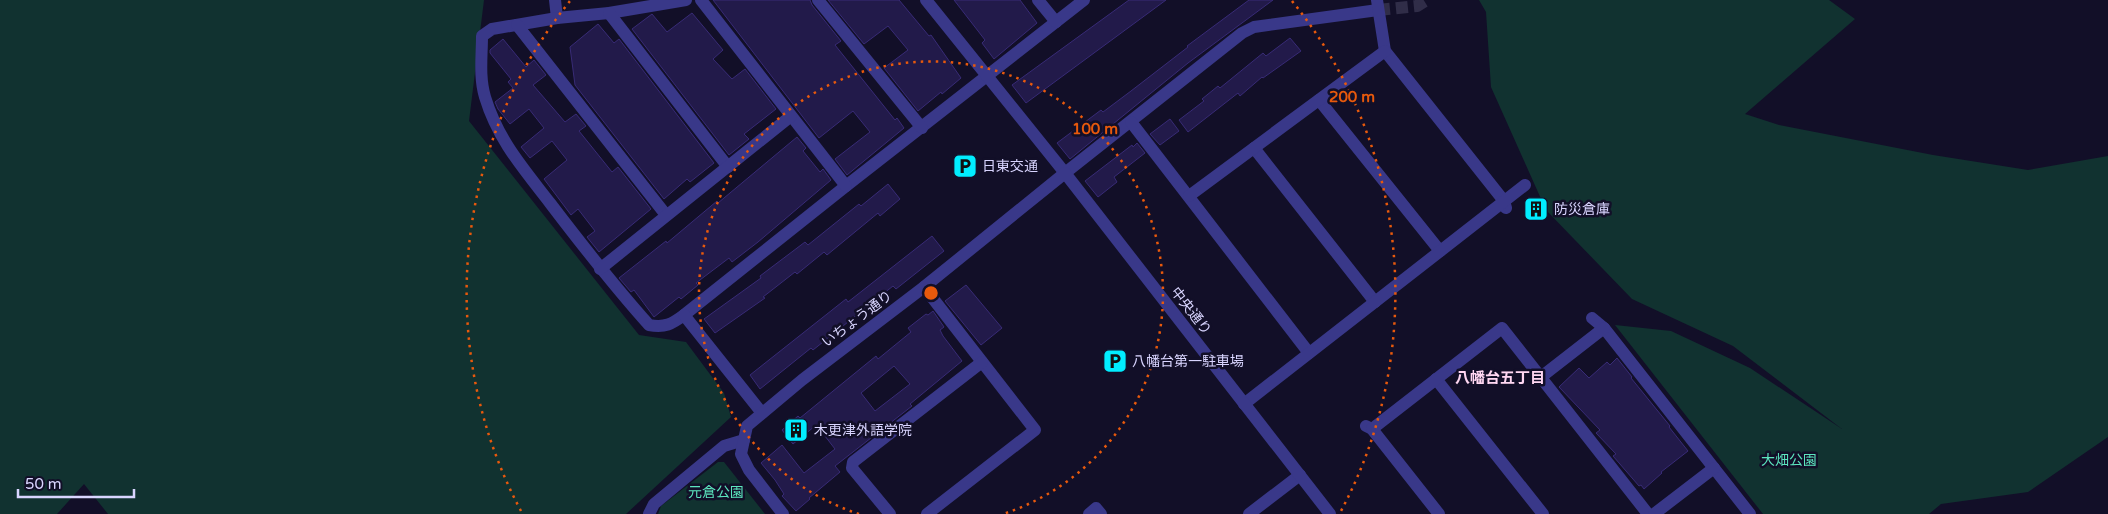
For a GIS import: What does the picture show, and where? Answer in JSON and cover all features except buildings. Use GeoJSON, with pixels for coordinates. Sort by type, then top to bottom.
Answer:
{"type":"FeatureCollection","features":[{"type":"Feature","properties":{"kind":"street"},"geometry":{"type":"LineString","coordinates":[[555,0],[557,18]]}},
{"type":"Feature","properties":{"kind":"street"},"geometry":{"type":"LineString","coordinates":[[686,0],[609,13],[557,18],[492,28],[482,36],[481,76],[484,96],[500,135],[512,156],[600,269],[649,325],[659,327],[671,325],[684,315],[1084,0]]}},
{"type":"Feature","properties":{"kind":"street"},"geometry":{"type":"LineString","coordinates":[[702,0],[846,186]]}},
{"type":"Feature","properties":{"kind":"street"},"geometry":{"type":"LineString","coordinates":[[818,0],[922,128]]}},
{"type":"Feature","properties":{"kind":"street","name":"中央通り"},"geometry":{"type":"LineString","coordinates":[[926,0],[1065,173],[1330,514]]}},
{"type":"Feature","properties":{"kind":"street"},"geometry":{"type":"LineString","coordinates":[[1038,0],[1056,22]]}},
{"type":"Feature","properties":{"kind":"street"},"geometry":{"type":"LineString","coordinates":[[1378,5],[1386,50],[1505,205]]}},
{"type":"Feature","properties":{"kind":"street","name":"いちょう通り"},"geometry":{"type":"LineString","coordinates":[[744,440],[747,426],[762,413],[924,287],[1242,34],[1254,27],[1378,5]]}},
{"type":"Feature","properties":{"kind":"street"},"geometry":{"type":"LineString","coordinates":[[609,13],[728,167]]}},
{"type":"Feature","properties":{"kind":"street"},"geometry":{"type":"LineString","coordinates":[[517,25],[666,215]]}},
{"type":"Feature","properties":{"kind":"street"},"geometry":{"type":"LineString","coordinates":[[1189,196],[1386,50]]}},
{"type":"Feature","properties":{"kind":"street"},"geometry":{"type":"LineString","coordinates":[[1319,100],[1440,251]]}},
{"type":"Feature","properties":{"kind":"street"},"geometry":{"type":"LineString","coordinates":[[600,269],[791,116]]}},
{"type":"Feature","properties":{"kind":"street"},"geometry":{"type":"LineString","coordinates":[[1130,122],[1309,353]]}},
{"type":"Feature","properties":{"kind":"street"},"geometry":{"type":"LineString","coordinates":[[1254,148],[1375,302]]}},
{"type":"Feature","properties":{"kind":"street"},"geometry":{"type":"LineString","coordinates":[[1244,404],[1440,251],[1505,205],[1525,185]]}},
{"type":"Feature","properties":{"kind":"street"},"geometry":{"type":"LineString","coordinates":[[924,287],[1036,430],[927,514]]}},
{"type":"Feature","properties":{"kind":"street"},"geometry":{"type":"LineString","coordinates":[[684,315],[762,413]]}},
{"type":"Feature","properties":{"kind":"street"},"geometry":{"type":"LineString","coordinates":[[1592,318],[1604,328],[1750,514]]}},
{"type":"Feature","properties":{"kind":"street"},"geometry":{"type":"LineString","coordinates":[[1439,514],[1369,428],[1502,328],[1648,514]]}},
{"type":"Feature","properties":{"kind":"street"},"geometry":{"type":"LineString","coordinates":[[1541,377],[1604,328]]}},
{"type":"Feature","properties":{"kind":"street"},"geometry":{"type":"LineString","coordinates":[[890,514],[852,468],[853,462],[982,362]]}},
{"type":"Feature","properties":{"kind":"street"},"geometry":{"type":"LineString","coordinates":[[1436,379],[1542,514]]}},
{"type":"Feature","properties":{"kind":"street"},"geometry":{"type":"LineString","coordinates":[[649,514],[654,504],[724,446],[744,440],[741,454],[749,470],[782,514]]}},
{"type":"Feature","properties":{"kind":"street"},"geometry":{"type":"LineString","coordinates":[[1654,514],[1714,468]]}},
{"type":"Feature","properties":{"kind":"street"},"geometry":{"type":"LineString","coordinates":[[1249,514],[1300,476]]}},
{"type":"Feature","properties":{"kind":"street"},"geometry":{"type":"LineString","coordinates":[[1089,514],[1096,508],[1101,514]]}},
{"type":"Feature","properties":{"kind":"green space"},"geometry":{"type":"Polygon","coordinates":[[[0,0],[484,0],[469,121],[639,335],[686,342],[724,393],[731,417],[626,514],[108,514],[84,484],[57,514],[0,514],[0,0]]]}},
{"type":"Feature","properties":{"kind":"green space","name":"大畑公園"},"geometry":{"type":"Polygon","coordinates":[[[1479,0],[1829,0],[1855,19],[1745,114],[1779,125],[1933,155],[2028,170],[2108,156],[2108,437],[2028,492],[1941,504],[1929,514],[1763,514],[1615,325],[1671,331],[1750,368],[1842,429],[1733,346],[1632,299],[1546,210],[1491,87],[1486,12],[1479,0]]]}},
{"type":"Feature","properties":{"kind":"green space","name":"元倉公園"},"geometry":{"type":"Polygon","coordinates":[[[718,462],[724,462],[765,514],[658,514],[661,506],[718,462]]]}},
{"type":"Feature","properties":{"kind":"tunnel"},"geometry":{"type":"LineString","coordinates":[[1378,10],[1417,6],[1427,0]]}},
{"type":"Feature","properties":{"kind":"place","name":"日東交通"},"geometry":{"type":"Point","coordinates":[965,166]}},
{"type":"Feature","properties":{"kind":"place","name":"防災倉庫"},"geometry":{"type":"Point","coordinates":[1536,209]}},
{"type":"Feature","properties":{"kind":"place","name":"八幡台第一駐車場"},"geometry":{"type":"Point","coordinates":[1115,361]}},
{"type":"Feature","properties":{"kind":"place","name":"木更津外語学院"},"geometry":{"type":"Point","coordinates":[796,430]}},
{"type":"Feature","properties":{"kind":"district","name":"八幡台五丁目"},"geometry":{"type":"Point","coordinates":[1500,378]}}]}
